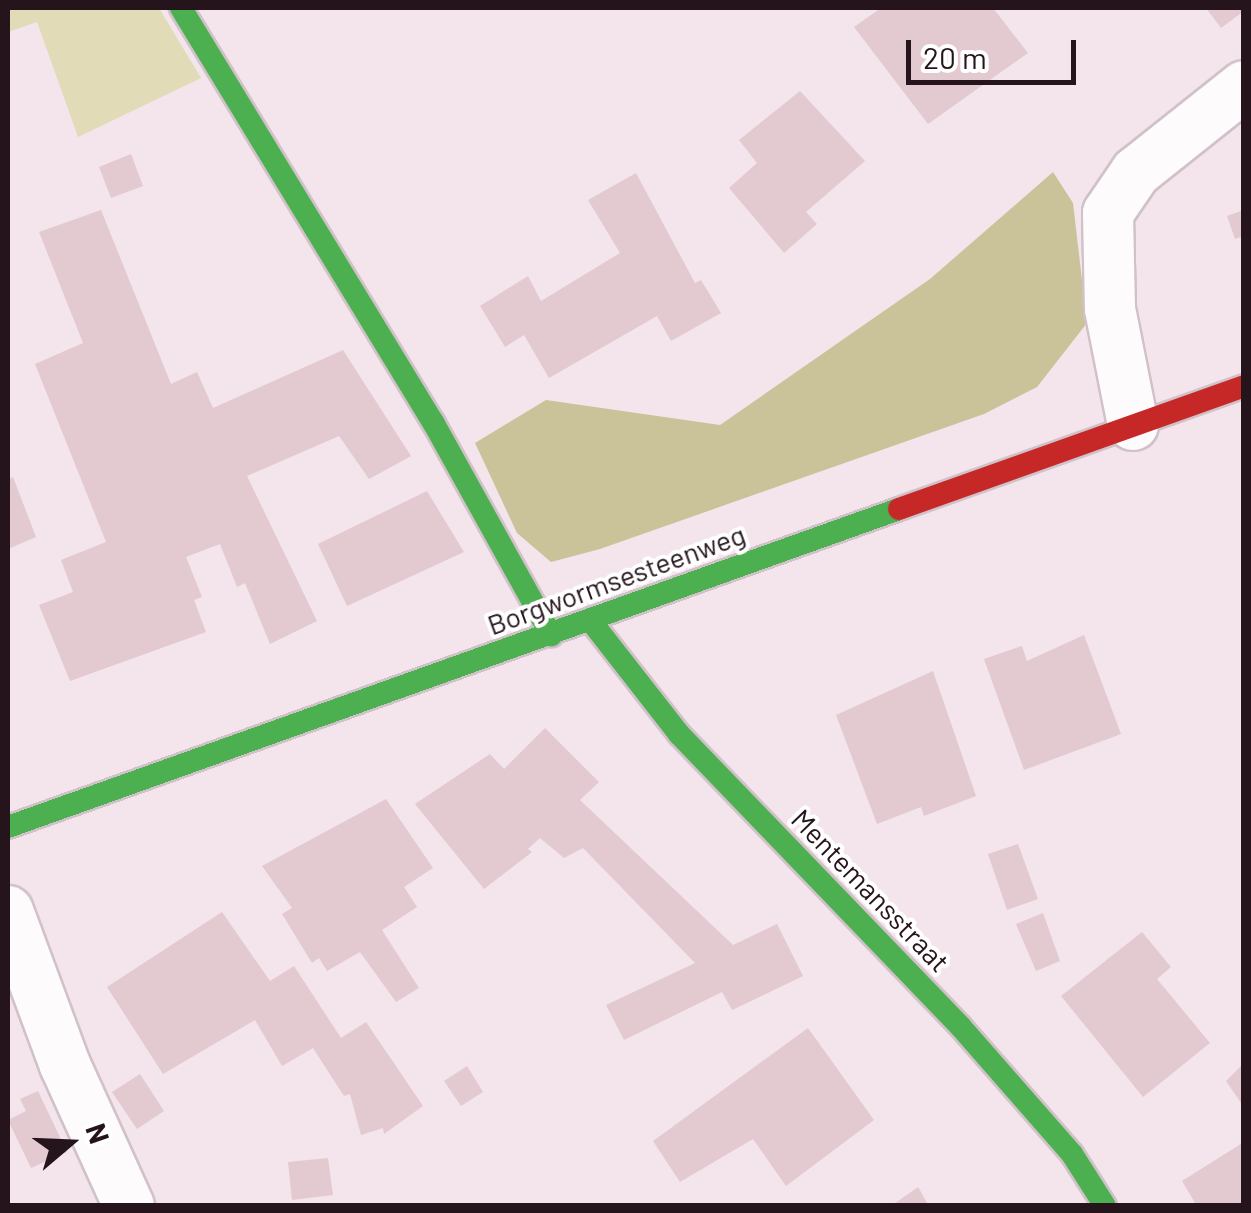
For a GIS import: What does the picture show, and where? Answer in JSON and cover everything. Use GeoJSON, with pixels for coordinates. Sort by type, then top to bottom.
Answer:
{"type":"FeatureCollection","features":[{"type":"Feature","properties":{"kind":"street"},"geometry":{"type":"LineString","coordinates":[[181,8],[433,422],[551,634]]}},
{"type":"Feature","properties":{"kind":"street"},"geometry":{"type":"LineString","coordinates":[[1133,426],[1110,309],[1108,213],[1136,172],[1244,86]]}},
{"type":"Feature","properties":{"kind":"street","name":"Borgwormsesteenweg"},"geometry":{"type":"LineString","coordinates":[[8,827],[1244,386]]}},
{"type":"Feature","properties":{"kind":"street","name":"Mentemansstraat"},"geometry":{"type":"LineString","coordinates":[[590,620],[678,734],[960,1026],[1072,1154],[1104,1206]]}},
{"type":"Feature","properties":{"kind":"street"},"geometry":{"type":"LineString","coordinates":[[8,911],[65,1065],[129,1206]]}},
{"type":"Feature","properties":{"kind":"shaded area"},"geometry":{"type":"Polygon","coordinates":[[[8,8],[159,8],[201,78],[78,137],[37,22],[8,32],[8,8]]]}},
{"type":"Feature","properties":{"kind":"shaded area"},"geometry":{"type":"Polygon","coordinates":[[[1053,172],[1073,203],[1087,323],[1037,387],[984,414],[600,549],[551,562],[517,533],[475,443],[546,400],[720,425],[930,279],[1053,172]]]}},
{"type":"Feature","properties":{"kind":"building"},"geometry":{"type":"Polygon","coordinates":[[[881,8],[993,8],[1028,53],[928,124],[854,27],[881,8]]]}},
{"type":"Feature","properties":{"kind":"building"},"geometry":{"type":"Polygon","coordinates":[[[1206,8],[1244,8],[1244,11],[1221,28],[1206,8]]]}},
{"type":"Feature","properties":{"kind":"building"},"geometry":{"type":"Polygon","coordinates":[[[800,91],[865,161],[806,212],[817,224],[784,253],[729,188],[757,163],[739,140],[800,91]]]}},
{"type":"Feature","properties":{"kind":"building"},"geometry":{"type":"Polygon","coordinates":[[[131,154],[143,186],[111,198],[99,167],[131,154]]]}},
{"type":"Feature","properties":{"kind":"building"},"geometry":{"type":"Polygon","coordinates":[[[636,173],[695,283],[701,280],[721,313],[671,341],[657,316],[549,378],[524,335],[505,347],[480,306],[528,276],[541,301],[620,253],[588,200],[636,173]]]}},
{"type":"Feature","properties":{"kind":"building"},"geometry":{"type":"Polygon","coordinates":[[[101,210],[171,384],[197,372],[213,408],[343,350],[411,456],[369,479],[339,436],[247,476],[317,621],[270,644],[245,583],[237,587],[220,544],[186,557],[202,597],[194,600],[206,632],[70,681],[39,605],[73,592],[61,560],[106,542],[35,364],[83,343],[39,232],[101,210]]]}},
{"type":"Feature","properties":{"kind":"building"},"geometry":{"type":"Polygon","coordinates":[[[1244,210],[1244,236],[1235,239],[1227,216],[1244,210]]]}},
{"type":"Feature","properties":{"kind":"building"},"geometry":{"type":"Polygon","coordinates":[[[13,477],[36,537],[8,549],[8,479],[13,477]]]}},
{"type":"Feature","properties":{"kind":"building"},"geometry":{"type":"Polygon","coordinates":[[[427,491],[464,552],[347,606],[318,544],[427,491]]]}},
{"type":"Feature","properties":{"kind":"building"},"geometry":{"type":"Polygon","coordinates":[[[1084,635],[1121,734],[1024,770],[984,659],[1022,646],[1027,661],[1084,635]]]}},
{"type":"Feature","properties":{"kind":"building"},"geometry":{"type":"Polygon","coordinates":[[[933,671],[976,796],[924,816],[921,807],[877,824],[836,715],[933,671]]]}},
{"type":"Feature","properties":{"kind":"building"},"geometry":{"type":"Polygon","coordinates":[[[545,728],[599,782],[580,800],[733,945],[777,924],[803,976],[732,1010],[722,992],[624,1040],[606,1005],[695,963],[583,848],[564,858],[540,838],[528,849],[532,852],[484,889],[415,804],[490,754],[504,769],[545,728]]]}},
{"type":"Feature","properties":{"kind":"building"},"geometry":{"type":"Polygon","coordinates":[[[386,799],[433,868],[404,887],[417,907],[382,930],[419,988],[396,1002],[360,952],[327,971],[319,958],[312,963],[282,914],[292,908],[262,866],[386,799]]]}},
{"type":"Feature","properties":{"kind":"building"},"geometry":{"type":"Polygon","coordinates":[[[1018,844],[1038,899],[1007,910],[988,854],[1018,844]]]}},
{"type":"Feature","properties":{"kind":"building"},"geometry":{"type":"Polygon","coordinates":[[[222,912],[270,981],[294,966],[341,1038],[366,1022],[423,1106],[384,1134],[383,1128],[361,1135],[350,1094],[344,1096],[313,1048],[282,1066],[255,1020],[163,1074],[107,987],[222,912]]]}},
{"type":"Feature","properties":{"kind":"building"},"geometry":{"type":"Polygon","coordinates":[[[1043,913],[1060,961],[1036,971],[1016,924],[1043,913]]]}},
{"type":"Feature","properties":{"kind":"building"},"geometry":{"type":"Polygon","coordinates":[[[1142,932],[1171,967],[1157,979],[1210,1043],[1143,1097],[1061,996],[1142,932]]]}},
{"type":"Feature","properties":{"kind":"building"},"geometry":{"type":"Polygon","coordinates":[[[808,1028],[874,1120],[786,1186],[753,1139],[680,1182],[653,1141],[808,1028]]]}},
{"type":"Feature","properties":{"kind":"building"},"geometry":{"type":"Polygon","coordinates":[[[1244,1063],[1244,1102],[1241,1103],[1226,1081],[1244,1063]]]}},
{"type":"Feature","properties":{"kind":"building"},"geometry":{"type":"Polygon","coordinates":[[[467,1066],[483,1092],[461,1106],[444,1081],[467,1066]]]}},
{"type":"Feature","properties":{"kind":"building"},"geometry":{"type":"Polygon","coordinates":[[[140,1074],[164,1111],[137,1129],[112,1092],[140,1074]]]}},
{"type":"Feature","properties":{"kind":"building"},"geometry":{"type":"Polygon","coordinates":[[[38,1091],[67,1152],[31,1168],[8,1120],[26,1111],[20,1099],[38,1091]]]}},
{"type":"Feature","properties":{"kind":"building"},"geometry":{"type":"Polygon","coordinates":[[[1244,1142],[1244,1206],[1197,1206],[1182,1181],[1244,1142]]]}},
{"type":"Feature","properties":{"kind":"building"},"geometry":{"type":"Polygon","coordinates":[[[328,1158],[333,1195],[292,1200],[288,1162],[328,1158]]]}},
{"type":"Feature","properties":{"kind":"building"},"geometry":{"type":"Polygon","coordinates":[[[918,1187],[929,1206],[891,1206],[918,1187]]]}},
{"type":"Feature","properties":{"kind":"traffic: fast"},"geometry":{"type":"LineString","coordinates":[[181,8],[433,422],[551,635]]}},
{"type":"Feature","properties":{"kind":"traffic: fast"},"geometry":{"type":"LineString","coordinates":[[8,827],[899,509]]}},
{"type":"Feature","properties":{"kind":"traffic: fast"},"geometry":{"type":"LineString","coordinates":[[590,620],[679,734],[960,1026],[1072,1154],[1105,1206]]}},
{"type":"Feature","properties":{"kind":"traffic: jam"},"geometry":{"type":"LineString","coordinates":[[899,509],[1244,386]]}}]}
